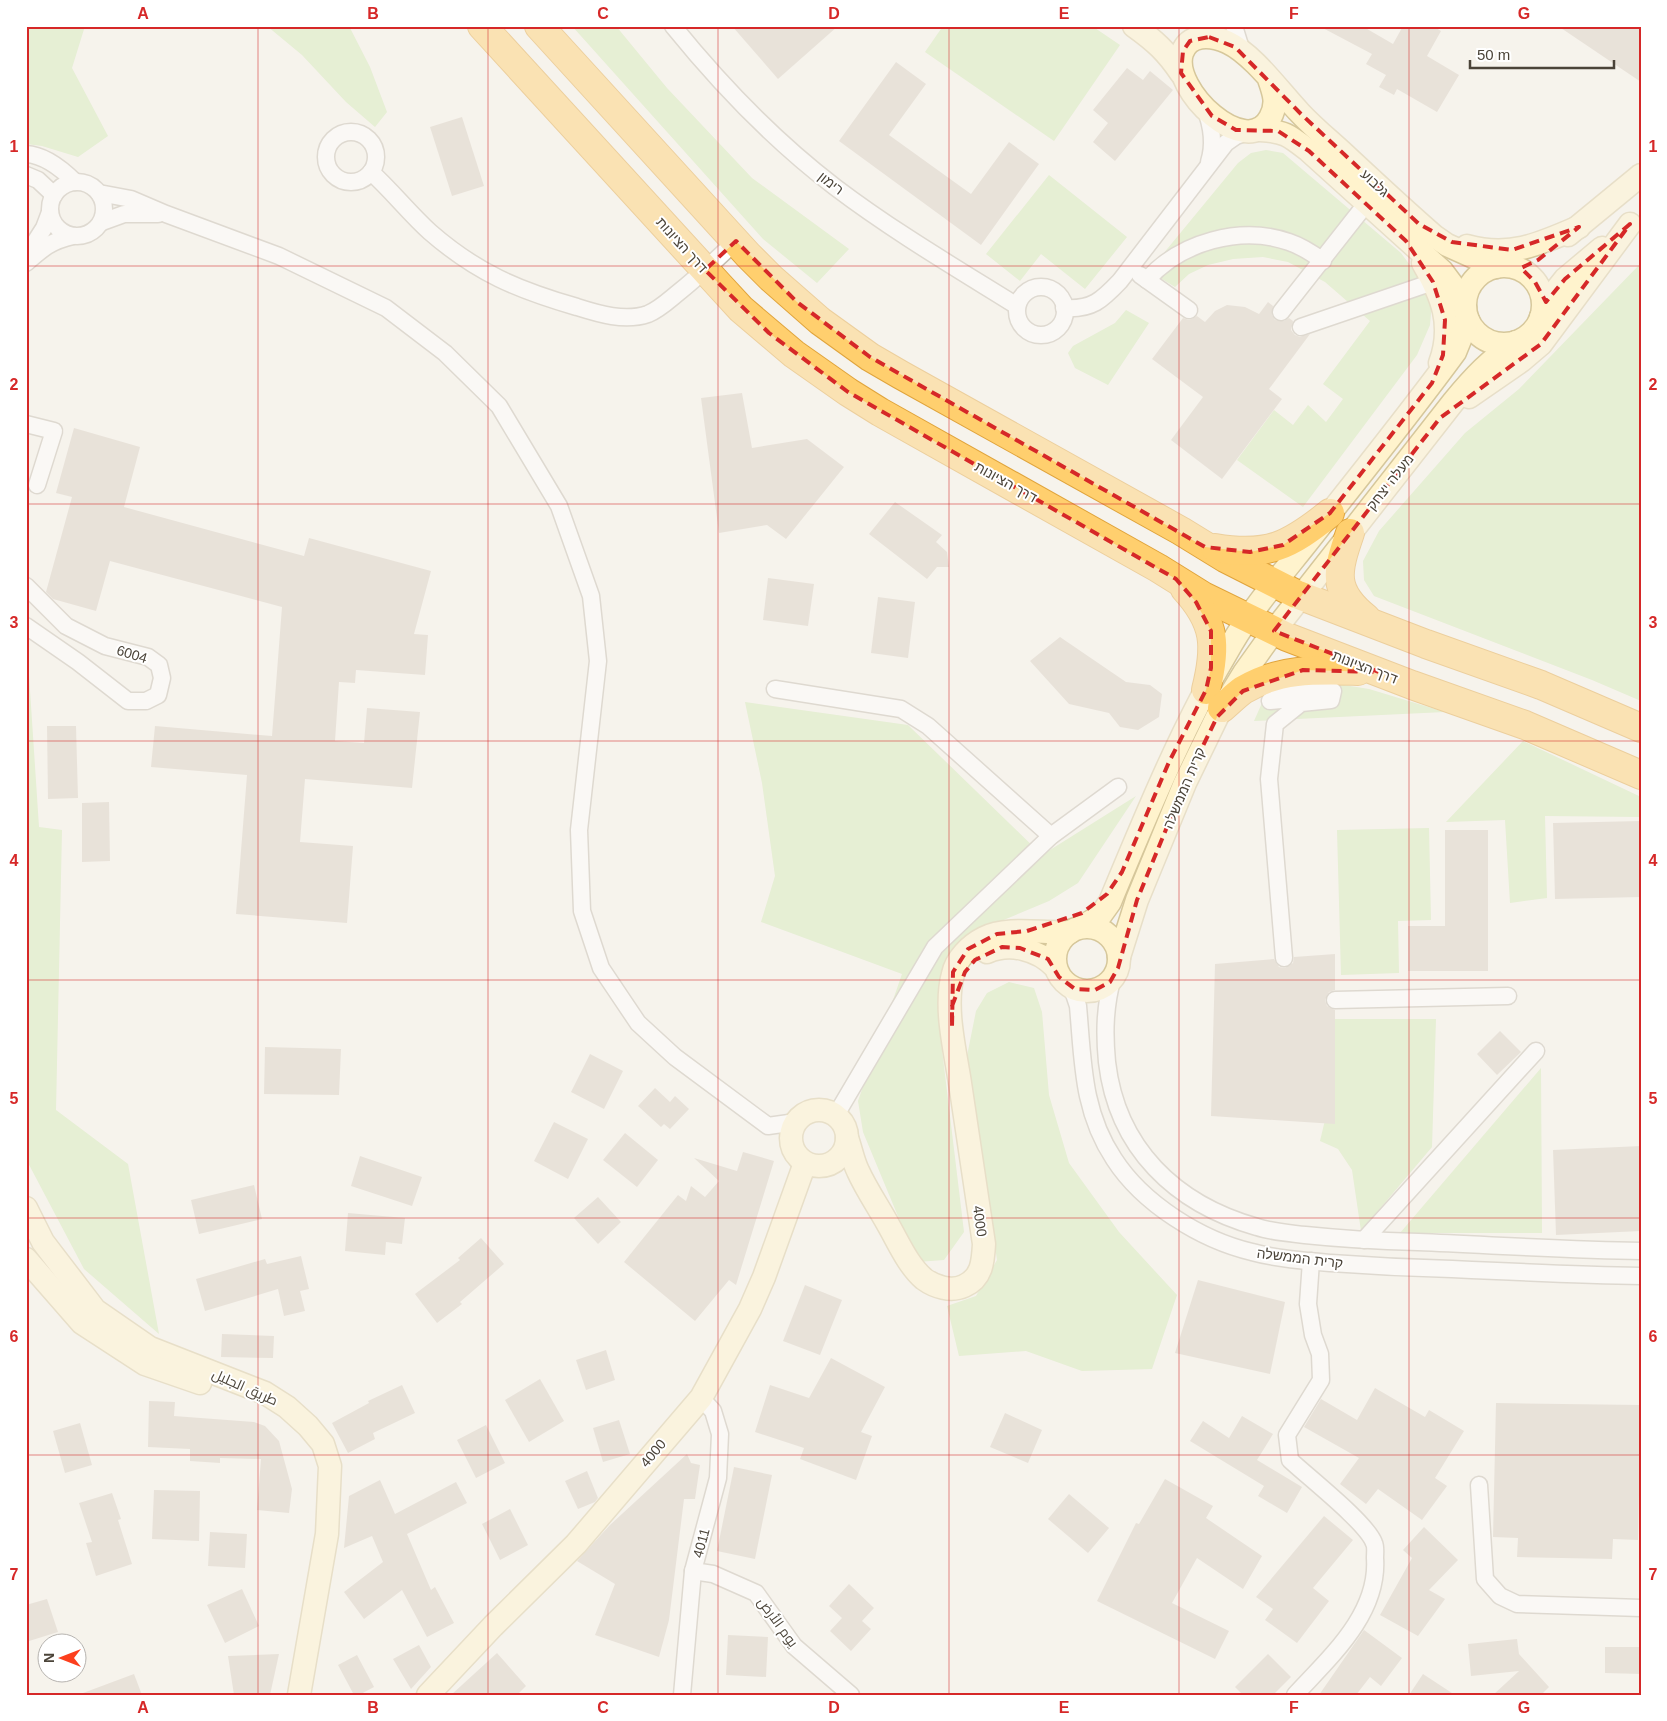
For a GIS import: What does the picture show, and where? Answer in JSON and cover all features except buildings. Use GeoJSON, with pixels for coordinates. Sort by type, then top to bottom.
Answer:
{"type":"FeatureCollection","features":[{"type":"Feature","properties":{"kind":"highway","name":"דרך הציונות"},"geometry":{"type":"LineString","coordinates":[[482,26],[742,309],[802,360],[848,392],[1204,596],[1274,631],[1379,672],[1525,725],[1641,775]]}},
{"type":"Feature","properties":{"kind":"highway"},"geometry":{"type":"LineString","coordinates":[[539,26],[771,278],[820,321],[870,357],[1180,531],[1205,547],[1274,584],[1373,624],[1540,685],[1641,728]]}},
{"type":"Feature","properties":{"kind":"highway"},"geometry":{"type":"LineString","coordinates":[[1205,547],[1250,552],[1268,550],[1283,545],[1304,534],[1330,513]]}},
{"type":"Feature","properties":{"kind":"highway"},"geometry":{"type":"LineString","coordinates":[[1350,533],[1341,561],[1342,591],[1350,603],[1373,624]]}},
{"type":"Feature","properties":{"kind":"highway"},"geometry":{"type":"LineString","coordinates":[[1176,579],[1196,602],[1206,618],[1211,631],[1214,699],[1284,674],[1303,670],[1379,672]]}},
{"type":"Feature","properties":{"kind":"street","name":"רימון"},"geometry":{"type":"LineString","coordinates":[[673,26],[699,57],[754,114],[789,148],[835,187],[904,236],[1017,306]]}},
{"type":"Feature","properties":{"kind":"street"},"geometry":{"type":"LineString","coordinates":[[1134,26],[1170,55],[1187,84],[1212,116],[1236,130],[1255,130]]}},
{"type":"Feature","properties":{"kind":"street"},"geometry":{"type":"LineString","coordinates":[[1234,26],[1242,52]]}},
{"type":"Feature","properties":{"kind":"street"},"geometry":{"type":"LineString","coordinates":[[1064,308],[1077,309],[1094,304],[1106,295],[1130,268],[1226,143],[1236,136],[1255,130],[1268,123],[1274,112],[1276,102],[1269,79],[1242,52],[1226,41],[1195,33],[1183,51],[1180,61],[1182,73]]}},
{"type":"Feature","properties":{"kind":"street","name":"גלבוע"},"geometry":{"type":"LineString","coordinates":[[1269,79],[1301,114],[1426,229],[1447,245],[1506,268]]}},
{"type":"Feature","properties":{"kind":"street"},"geometry":{"type":"LineString","coordinates":[[1205,108],[1211,124],[1213,137],[1212,154],[1209,164]]}},
{"type":"Feature","properties":{"kind":"street","name":"גלבוע"},"geometry":{"type":"LineString","coordinates":[[1255,130],[1278,131],[1290,136],[1442,271],[1457,291],[1467,314]]}},
{"type":"Feature","properties":{"kind":"street"},"geometry":{"type":"LineString","coordinates":[[26,154],[61,168],[75,182]]}},
{"type":"Feature","properties":{"kind":"street"},"geometry":{"type":"LineString","coordinates":[[371,172],[390,188],[428,230],[456,253],[490,275],[514,287],[545,298],[606,316],[627,317],[647,314],[661,307],[706,270],[736,241]]}},
{"type":"Feature","properties":{"kind":"street"},"geometry":{"type":"LineString","coordinates":[[26,175],[38,180],[54,195]]}},
{"type":"Feature","properties":{"kind":"street"},"geometry":{"type":"LineString","coordinates":[[1635,220],[1565,279],[1553,294],[1536,328],[1527,337],[1516,342],[1504,344],[1488,340],[1474,330],[1467,314],[1468,291],[1477,277],[1486,270],[1527,265],[1538,260],[1641,175]]}},
{"type":"Feature","properties":{"kind":"street"},"geometry":{"type":"LineString","coordinates":[[26,257],[44,228],[54,195],[67,184],[83,182],[91,185],[99,193],[104,205],[102,222]]}},
{"type":"Feature","properties":{"kind":"street"},"geometry":{"type":"LineString","coordinates":[[99,193],[131,199],[279,256],[386,308],[445,353],[499,406],[560,506],[591,596],[598,661],[579,830],[579,856],[582,911],[601,968],[638,1023],[674,1057],[768,1126],[796,1122],[809,1112],[819,1110],[836,1115],[935,947],[1051,836],[1118,787]]}},
{"type":"Feature","properties":{"kind":"street"},"geometry":{"type":"LineString","coordinates":[[1281,312],[1366,204]]}},
{"type":"Feature","properties":{"kind":"street"},"geometry":{"type":"LineString","coordinates":[[50,212],[58,228],[73,236]]}},
{"type":"Feature","properties":{"kind":"street"},"geometry":{"type":"LineString","coordinates":[[26,263],[40,250],[56,240],[90,234],[102,222],[124,214],[166,214]]}},
{"type":"Feature","properties":{"kind":"street"},"geometry":{"type":"LineString","coordinates":[[1440,418],[1521,361],[1540,344],[1635,220]]}},
{"type":"Feature","properties":{"kind":"street"},"geometry":{"type":"LineString","coordinates":[[1426,229],[1452,242],[1476,248],[1512,250],[1534,246],[1579,227]]}},
{"type":"Feature","properties":{"kind":"street"},"geometry":{"type":"LineString","coordinates":[[1147,280],[1157,269],[1178,254],[1197,245],[1222,238],[1243,236],[1266,237],[1287,241],[1323,260]]}},
{"type":"Feature","properties":{"kind":"street"},"geometry":{"type":"LineString","coordinates":[[1406,241],[1423,264],[1443,305],[1446,337],[1443,355],[1432,383]]}},
{"type":"Feature","properties":{"kind":"street"},"geometry":{"type":"LineString","coordinates":[[1130,268],[1189,310]]}},
{"type":"Feature","properties":{"kind":"street"},"geometry":{"type":"LineString","coordinates":[[1506,268],[1526,274],[1535,282],[1541,293],[1543,305],[1541,317]]}},
{"type":"Feature","properties":{"kind":"street"},"geometry":{"type":"LineString","coordinates":[[1301,327],[1433,282]]}},
{"type":"Feature","properties":{"kind":"street"},"geometry":{"type":"LineString","coordinates":[[1033,289],[1049,289],[1059,296],[1064,308],[1064,316],[1061,324],[1051,333],[1035,335],[1024,329],[1019,322],[1017,306],[1026,293],[1033,289]]}},
{"type":"Feature","properties":{"kind":"street","name":"מעלה יצחק"},"geometry":{"type":"LineString","coordinates":[[1248,618],[1455,352],[1467,314]]}},
{"type":"Feature","properties":{"kind":"street","name":"מעלה יצחק"},"geometry":{"type":"LineString","coordinates":[[1274,631],[1440,418],[1480,370],[1516,342]]}},
{"type":"Feature","properties":{"kind":"street"},"geometry":{"type":"LineString","coordinates":[[26,424],[54,432],[37,485]]}},
{"type":"Feature","properties":{"kind":"street","name":"6004"},"geometry":{"type":"LineString","coordinates":[[26,586],[66,626],[105,646],[148,657],[159,665],[162,678],[158,695],[146,701],[128,701],[78,662],[26,626]]}},
{"type":"Feature","properties":{"kind":"street","name":"קרית הממשלה"},"geometry":{"type":"LineString","coordinates":[[1248,618],[1232,643],[1214,699],[1206,737],[1137,900],[1107,1000],[1105,1019],[1109,1078],[1124,1124],[1136,1145],[1167,1180],[1190,1197],[1216,1212],[1258,1228],[1364,1240],[1641,1250]]}},
{"type":"Feature","properties":{"kind":"street","name":"קרית הממשלה"},"geometry":{"type":"LineString","coordinates":[[1274,631],[1214,699],[1169,762],[1110,902],[1100,916],[1059,942],[1055,956],[1061,976],[1074,994],[1078,1006],[1084,1082],[1101,1135],[1114,1160],[1151,1200],[1170,1214],[1204,1234],[1252,1252],[1362,1266],[1641,1276]]}},
{"type":"Feature","properties":{"kind":"street"},"geometry":{"type":"LineString","coordinates":[[1284,958],[1270,780],[1275,724],[1301,703],[1331,700],[1333,691],[1305,686],[1281,700],[1270,701],[1312,670]]}},
{"type":"Feature","properties":{"kind":"street"},"geometry":{"type":"LineString","coordinates":[[775,689],[901,709],[928,726],[1051,836]]}},
{"type":"Feature","properties":{"kind":"street"},"geometry":{"type":"LineString","coordinates":[[1028,931],[1063,921],[1082,913],[1107,894],[1122,872]]}},
{"type":"Feature","properties":{"kind":"street"},"geometry":{"type":"LineString","coordinates":[[1061,976],[1075,989],[1095,990],[1106,985],[1116,966],[1116,945],[1104,932],[1094,927],[1076,930]]}},
{"type":"Feature","properties":{"kind":"street","name":"4000"},"geometry":{"type":"LineString","coordinates":[[836,1115],[843,1122],[858,1171],[911,1265],[924,1279],[935,1286],[946,1288],[962,1287],[971,1282],[979,1274],[983,1262],[984,1244],[952,1028],[950,990],[953,972],[968,949],[984,938],[997,934],[1028,931],[1042,933],[1076,930]]}},
{"type":"Feature","properties":{"kind":"street","name":"4000"},"geometry":{"type":"LineString","coordinates":[[952,1028],[952,1006],[957,988],[965,972],[975,960],[988,951],[1002,947],[1020,948],[1048,959],[1061,976]]}},
{"type":"Feature","properties":{"kind":"street"},"geometry":{"type":"LineString","coordinates":[[1335,1000],[1508,996]]}},
{"type":"Feature","properties":{"kind":"street"},"geometry":{"type":"LineString","coordinates":[[1364,1240],[1536,1052]]}},
{"type":"Feature","properties":{"kind":"street"},"geometry":{"type":"LineString","coordinates":[[796,1122],[792,1132],[792,1148],[797,1156],[805,1162]]}},
{"type":"Feature","properties":{"kind":"street"},"geometry":{"type":"LineString","coordinates":[[832,1163],[840,1157],[846,1148],[847,1138]]}},
{"type":"Feature","properties":{"kind":"street","name":"4000"},"geometry":{"type":"LineString","coordinates":[[428,1695],[576,1544],[701,1398],[750,1309],[764,1277],[805,1162],[817,1167],[832,1163],[855,1174],[867,1187]]}},
{"type":"Feature","properties":{"kind":"street","name":"طريق الجليل"},"geometry":{"type":"LineString","coordinates":[[26,1208],[43,1242],[95,1310],[150,1348],[266,1393],[286,1406],[308,1426],[323,1444],[330,1466],[327,1534],[299,1695]]}},
{"type":"Feature","properties":{"kind":"street","name":"طريق الجليل"},"geometry":{"type":"LineString","coordinates":[[26,1259],[82,1324],[145,1364],[259,1402],[302,1434],[314,1450],[318,1470],[314,1530],[286,1695]]}},
{"type":"Feature","properties":{"kind":"street"},"geometry":{"type":"LineString","coordinates":[[1295,1695],[1342,1644],[1369,1602],[1376,1572],[1374,1543],[1360,1522],[1290,1460],[1287,1435],[1322,1380],[1320,1354],[1308,1304],[1311,1261]]}},
{"type":"Feature","properties":{"kind":"street","name":"4011"},"geometry":{"type":"LineString","coordinates":[[682,1695],[693,1571],[718,1478],[720,1434],[713,1411],[701,1398]]}},
{"type":"Feature","properties":{"kind":"street"},"geometry":{"type":"LineString","coordinates":[[1479,1485],[1485,1579],[1500,1596],[1517,1604],[1641,1608]]}},
{"type":"Feature","properties":{"kind":"street","name":"يوم الأرض"},"geometry":{"type":"LineString","coordinates":[[693,1571],[713,1574],[756,1592],[794,1646],[850,1695]]}},
{"type":"Feature","properties":{"kind":"highlighted area"},"geometry":{"type":"Polygon","coordinates":[[[1209,37],[1235,47],[1301,114],[1419,224],[1452,242],[1512,250],[1579,227],[1538,260],[1521,268],[1535,282],[1546,302],[1565,279],[1630,224],[1541,344],[1440,418],[1274,631],[1379,672],[1303,670],[1243,691],[1217,717],[1185,783],[1137,900],[1118,968],[1110,982],[1095,990],[1075,989],[1059,977],[1048,959],[1020,948],[1002,947],[975,960],[965,972],[952,1005],[953,972],[968,949],[997,934],[1027,931],[1082,913],[1107,894],[1122,872],[1169,762],[1206,690],[1211,668],[1211,631],[1196,602],[1176,579],[848,392],[769,333],[705,270],[736,241],[797,302],[870,357],[1205,547],[1250,552],[1283,545],[1330,513],[1432,383],[1443,355],[1445,320],[1433,282],[1406,241],[1309,151],[1278,131],[1236,130],[1212,116],[1181,73],[1183,51],[1190,41],[1209,37]]]}},
{"type":"Feature","properties":{"kind":"green space"},"geometry":{"type":"Polygon","coordinates":[[[26,26],[85,26],[72,68],[108,136],[78,157],[42,146],[26,144],[26,26]]]}},
{"type":"Feature","properties":{"kind":"green space"},"geometry":{"type":"Polygon","coordinates":[[[267,26],[349,26],[370,67],[387,112],[375,127],[346,102],[302,55],[267,26]]]}},
{"type":"Feature","properties":{"kind":"green space"},"geometry":{"type":"Polygon","coordinates":[[[572,26],[616,26],[667,88],[752,178],[849,249],[817,283],[763,239],[572,26]]]}},
{"type":"Feature","properties":{"kind":"green space"},"geometry":{"type":"Polygon","coordinates":[[[943,26],[1092,26],[1120,45],[1054,141],[925,52],[943,26]]]}},
{"type":"Feature","properties":{"kind":"green space"},"geometry":{"type":"Polygon","coordinates":[[[1266,150],[1283,153],[1401,253],[1415,272],[1432,302],[1430,325],[1417,355],[1303,507],[1237,460],[1274,410],[1293,425],[1308,405],[1326,422],[1343,399],[1323,384],[1370,321],[1325,282],[1288,262],[1263,257],[1233,259],[1208,265],[1189,274],[1175,287],[1149,271],[1238,163],[1251,153],[1266,150]]]}},
{"type":"Feature","properties":{"kind":"green space"},"geometry":{"type":"Polygon","coordinates":[[[1049,175],[1127,237],[1085,289],[1041,254],[1020,281],[986,254],[1049,175]]]}},
{"type":"Feature","properties":{"kind":"green space"},"geometry":{"type":"Polygon","coordinates":[[[1641,263],[1641,701],[1592,680],[1374,596],[1364,580],[1363,561],[1379,531],[1465,433],[1519,389],[1641,263]]]}},
{"type":"Feature","properties":{"kind":"green space"},"geometry":{"type":"Polygon","coordinates":[[[1126,310],[1149,323],[1108,385],[1075,368],[1068,353],[1073,346],[1115,323],[1126,310]]]}},
{"type":"Feature","properties":{"kind":"green space"},"geometry":{"type":"Polygon","coordinates":[[[26,658],[28,660],[39,827],[62,830],[56,1110],[128,1164],[159,1334],[84,1269],[26,1159],[26,658]]]}},
{"type":"Feature","properties":{"kind":"green space"},"geometry":{"type":"Polygon","coordinates":[[[1313,680],[1369,689],[1445,712],[1254,721],[1262,703],[1284,686],[1313,680]]]}},
{"type":"Feature","properties":{"kind":"green space"},"geometry":{"type":"Polygon","coordinates":[[[745,702],[908,725],[1042,855],[1136,796],[1078,883],[1049,901],[963,937],[942,971],[939,1025],[964,1232],[944,1260],[917,1262],[863,1132],[858,1101],[902,974],[761,922],[775,876],[762,783],[745,702]]]}},
{"type":"Feature","properties":{"kind":"green space"},"geometry":{"type":"Polygon","coordinates":[[[1523,741],[1641,797],[1641,817],[1545,816],[1547,898],[1510,903],[1505,820],[1446,822],[1523,741]]]}},
{"type":"Feature","properties":{"kind":"green space"},"geometry":{"type":"Polygon","coordinates":[[[1429,828],[1431,920],[1398,921],[1399,973],[1341,975],[1337,830],[1429,828]]]}},
{"type":"Feature","properties":{"kind":"green space"},"geometry":{"type":"Polygon","coordinates":[[[1009,982],[1034,988],[1042,1012],[1049,1095],[1069,1163],[1119,1232],[1177,1295],[1152,1369],[1082,1371],[1026,1351],[959,1356],[947,1306],[976,1296],[997,1260],[967,1056],[976,1011],[987,993],[1009,982]]]}},
{"type":"Feature","properties":{"kind":"green space"},"geometry":{"type":"Polygon","coordinates":[[[1332,1019],[1436,1019],[1432,1147],[1361,1231],[1352,1170],[1338,1149],[1320,1141],[1332,1091],[1332,1019]]]}},
{"type":"Feature","properties":{"kind":"green space"},"geometry":{"type":"Polygon","coordinates":[[[1541,1068],[1542,1233],[1400,1233],[1541,1068]]]}}]}
